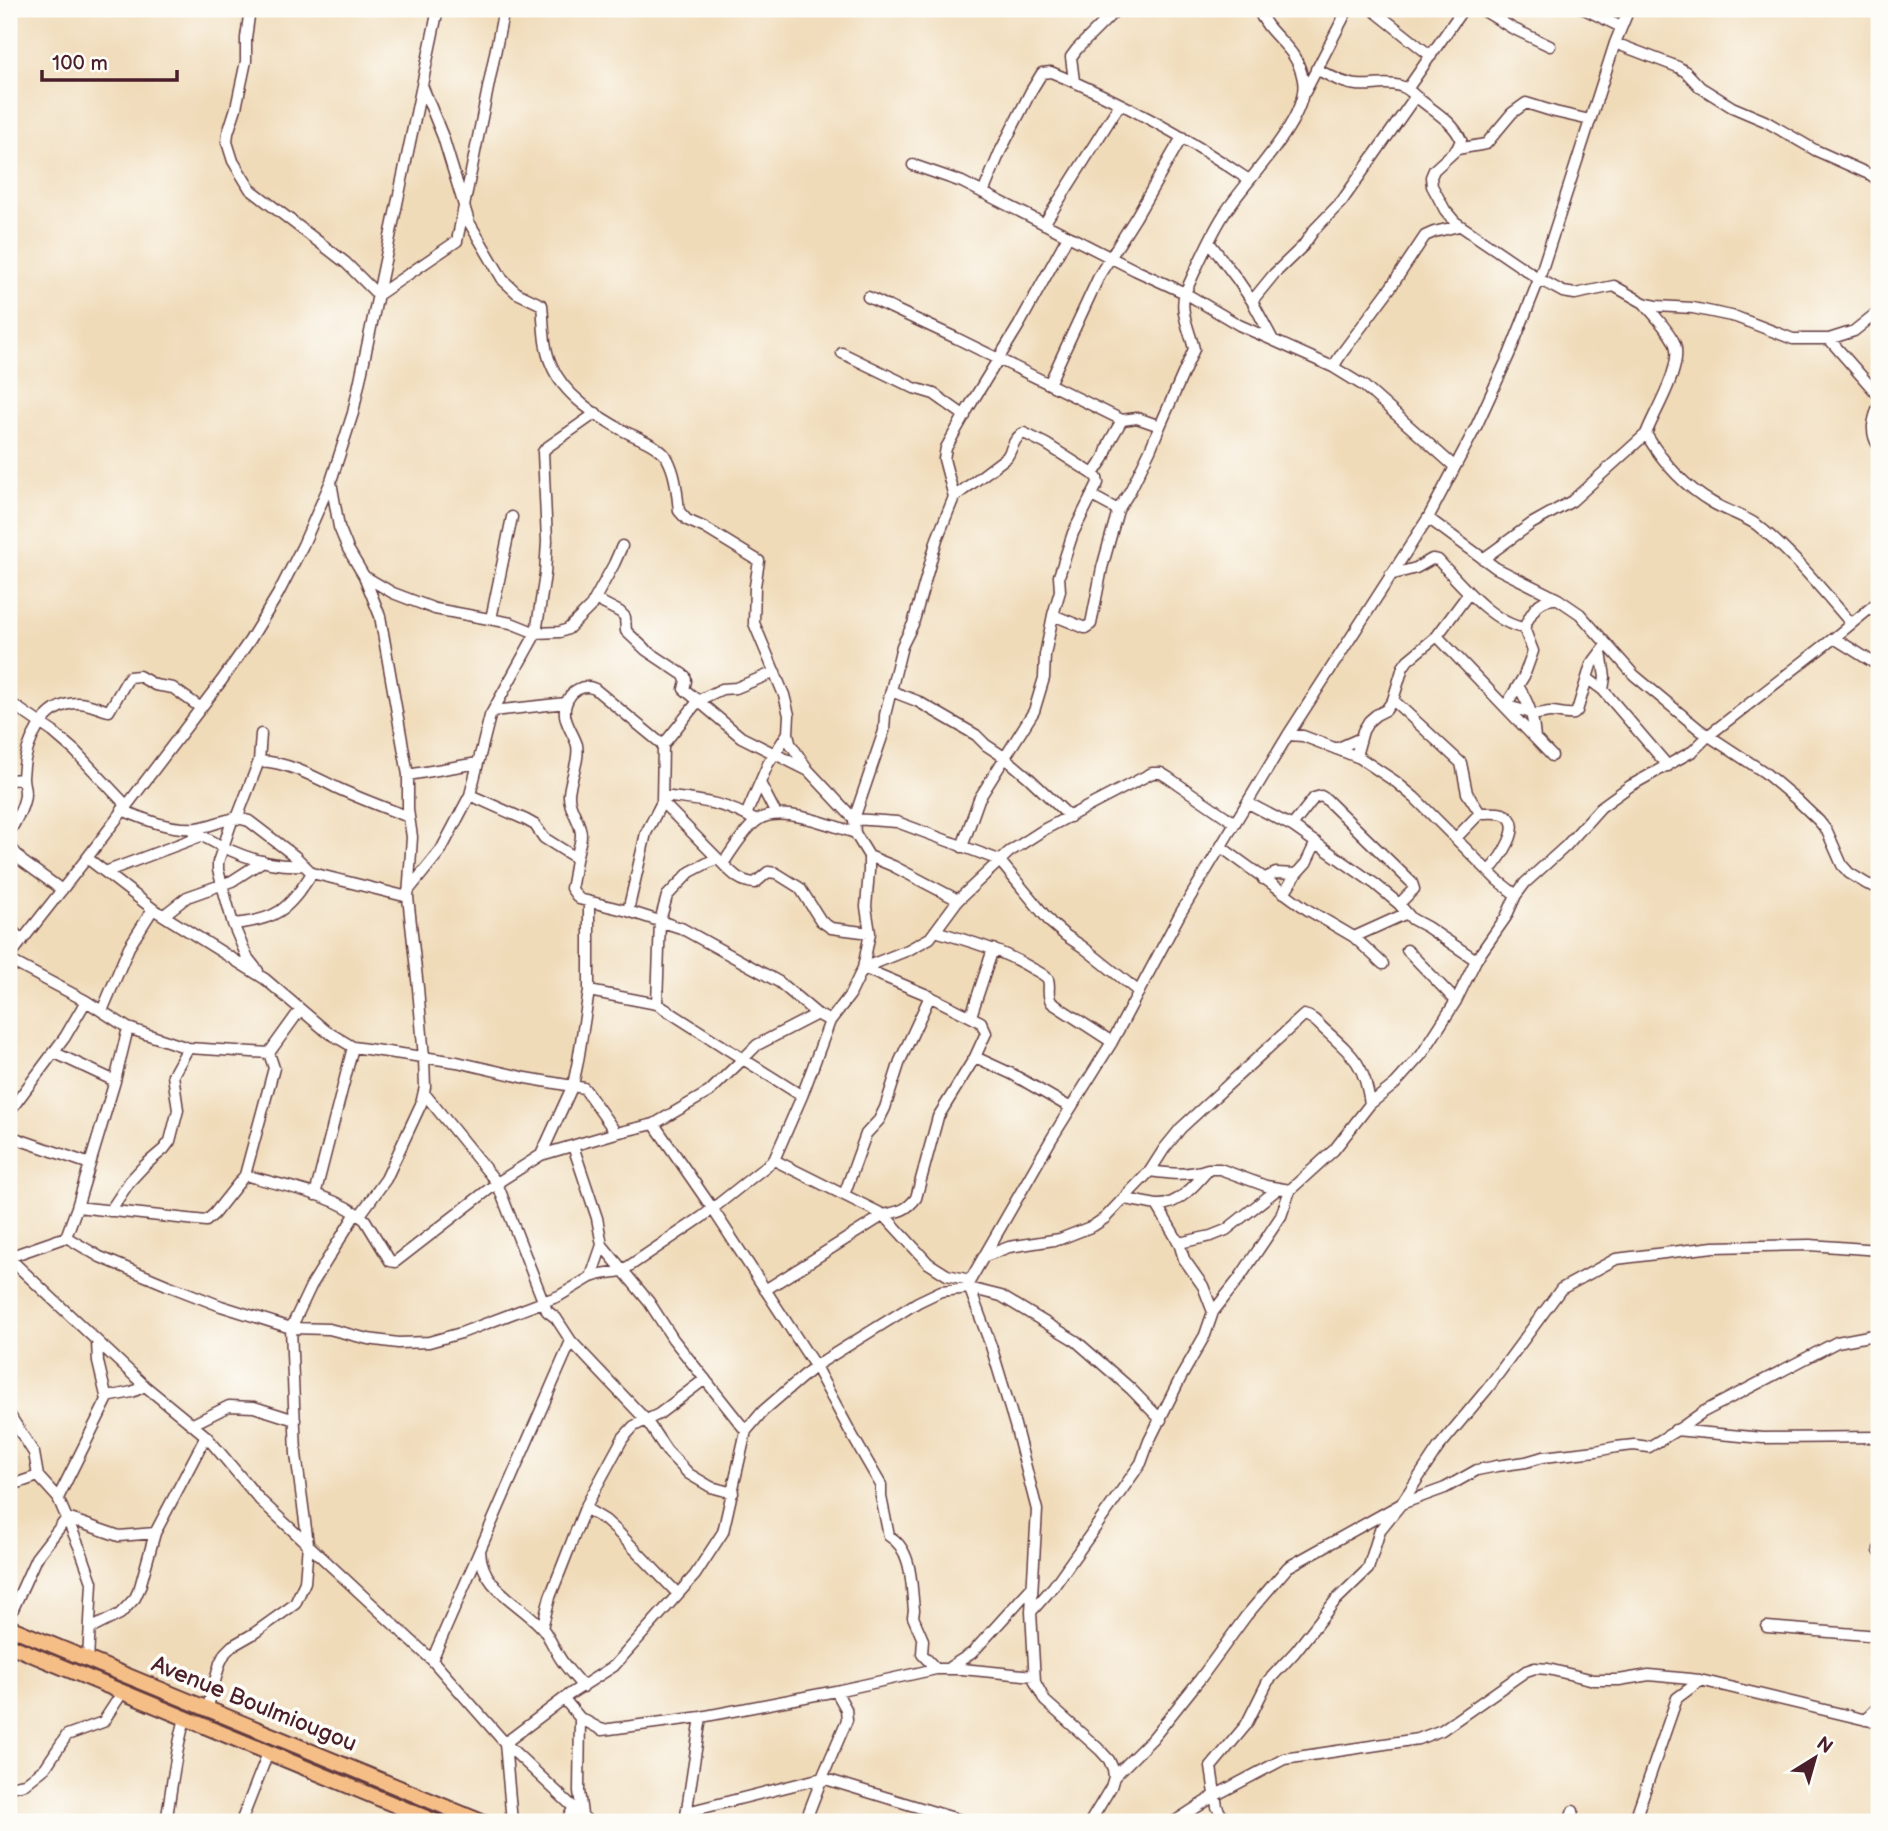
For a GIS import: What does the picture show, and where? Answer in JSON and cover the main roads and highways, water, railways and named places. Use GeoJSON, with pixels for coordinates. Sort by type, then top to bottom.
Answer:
{"type":"FeatureCollection","features":[{"type":"Feature","properties":{"kind":"highway","name":"Avenue Boulmiougou"},"geometry":{"type":"LineString","coordinates":[[9,1628],[482,1822]]}},
{"type":"Feature","properties":{"kind":"highway","name":"Avenue Boulmiougou"},"geometry":{"type":"LineString","coordinates":[[9,1645],[436,1822]]}}]}
